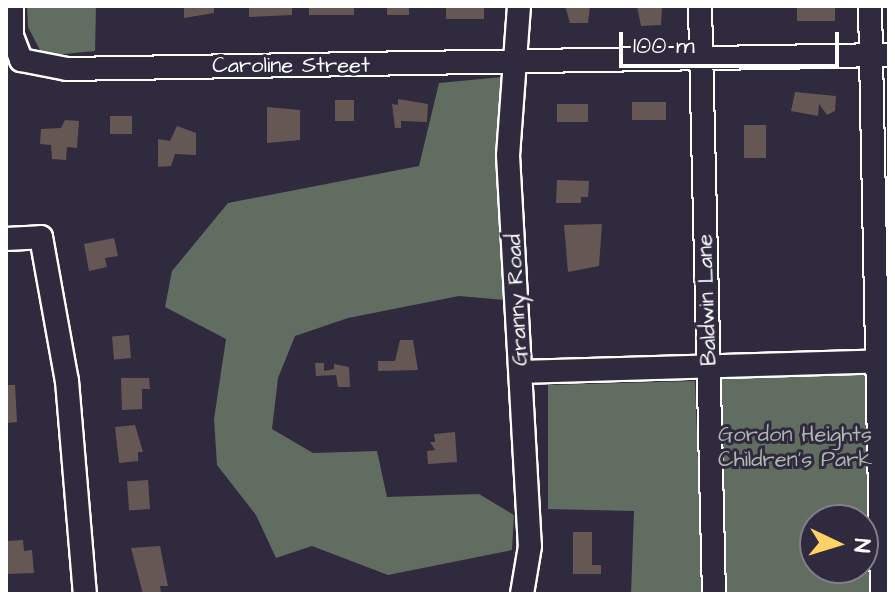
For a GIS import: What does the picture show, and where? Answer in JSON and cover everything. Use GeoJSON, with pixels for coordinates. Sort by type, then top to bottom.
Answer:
{"type":"FeatureCollection","features":[{"type":"Feature","properties":{"kind":"street","name":"Caroline Street"},"geometry":{"type":"LineString","coordinates":[[12,6],[12,36],[21,60],[67,69],[515,64],[880,55]]}},
{"type":"Feature","properties":{"kind":"street","name":"Granny Road"},"geometry":{"type":"LineString","coordinates":[[519,6],[508,155],[530,546],[522,594]]}},
{"type":"Feature","properties":{"kind":"street","name":"Baldwin Lane"},"geometry":{"type":"LineString","coordinates":[[700,6],[714,594]]}},
{"type":"Feature","properties":{"kind":"street"},"geometry":{"type":"LineString","coordinates":[[870,6],[880,55],[882,594]]}},
{"type":"Feature","properties":{"kind":"street"},"geometry":{"type":"LineString","coordinates":[[6,239],[41,237],[59,338],[85,594]]}},
{"type":"Feature","properties":{"kind":"street"},"geometry":{"type":"LineString","coordinates":[[522,372],[709,363],[883,361]]}},
{"type":"Feature","properties":{"kind":"green space"},"geometry":{"type":"Polygon","coordinates":[[[27,6],[96,6],[95,51],[43,56],[28,27],[27,6]]]}},
{"type":"Feature","properties":{"kind":"green space"},"geometry":{"type":"Polygon","coordinates":[[[502,77],[505,300],[459,296],[348,318],[295,336],[278,378],[272,429],[313,453],[377,451],[387,497],[479,494],[514,515],[512,550],[388,575],[312,546],[276,558],[256,515],[217,465],[214,419],[226,339],[165,307],[172,271],[228,203],[419,166],[439,83],[502,77]]]}},
{"type":"Feature","properties":{"kind":"green space","name":"Gordon Heights Children's Park"},"geometry":{"type":"Polygon","coordinates":[[[872,368],[873,504],[799,504],[799,584],[874,584],[874,594],[721,594],[717,371],[872,368]]]}},
{"type":"Feature","properties":{"kind":"green space"},"geometry":{"type":"Polygon","coordinates":[[[695,381],[703,594],[631,594],[634,511],[548,509],[548,385],[695,381]]]}},
{"type":"Feature","properties":{"kind":"building"},"geometry":{"type":"Polygon","coordinates":[[[184,6],[214,6],[214,13],[184,18],[184,6]]]}},
{"type":"Feature","properties":{"kind":"building"},"geometry":{"type":"Polygon","coordinates":[[[249,6],[292,6],[292,15],[249,17],[249,6]]]}},
{"type":"Feature","properties":{"kind":"building"},"geometry":{"type":"Polygon","coordinates":[[[309,6],[354,6],[354,15],[309,15],[309,6]]]}},
{"type":"Feature","properties":{"kind":"building"},"geometry":{"type":"Polygon","coordinates":[[[387,6],[409,6],[409,15],[387,15],[387,6]]]}},
{"type":"Feature","properties":{"kind":"building"},"geometry":{"type":"Polygon","coordinates":[[[446,6],[484,6],[484,19],[446,19],[446,6]]]}},
{"type":"Feature","properties":{"kind":"building"},"geometry":{"type":"Polygon","coordinates":[[[565,6],[590,6],[588,23],[570,23],[565,6]]]}},
{"type":"Feature","properties":{"kind":"building"},"geometry":{"type":"Polygon","coordinates":[[[637,6],[662,6],[661,25],[641,26],[637,6]]]}},
{"type":"Feature","properties":{"kind":"building"},"geometry":{"type":"Polygon","coordinates":[[[797,6],[835,6],[835,21],[797,21],[797,6]]]}},
{"type":"Feature","properties":{"kind":"building"},"geometry":{"type":"Polygon","coordinates":[[[795,92],[836,96],[835,111],[827,115],[819,104],[818,116],[791,111],[795,92]]]}},
{"type":"Feature","properties":{"kind":"building"},"geometry":{"type":"Polygon","coordinates":[[[398,99],[428,104],[427,122],[401,121],[401,128],[395,128],[392,104],[398,105],[398,99]]]}},
{"type":"Feature","properties":{"kind":"building"},"geometry":{"type":"Polygon","coordinates":[[[335,100],[354,100],[354,121],[335,121],[335,100]]]}},
{"type":"Feature","properties":{"kind":"building"},"geometry":{"type":"Polygon","coordinates":[[[632,102],[666,102],[666,120],[632,120],[632,102]]]}},
{"type":"Feature","properties":{"kind":"building"},"geometry":{"type":"Polygon","coordinates":[[[557,104],[588,104],[588,122],[557,122],[557,104]]]}},
{"type":"Feature","properties":{"kind":"building"},"geometry":{"type":"Polygon","coordinates":[[[267,107],[300,110],[300,140],[267,143],[267,107]]]}},
{"type":"Feature","properties":{"kind":"building"},"geometry":{"type":"Polygon","coordinates":[[[110,116],[132,116],[132,134],[110,134],[110,116]]]}},
{"type":"Feature","properties":{"kind":"building"},"geometry":{"type":"Polygon","coordinates":[[[65,120],[79,121],[77,148],[67,147],[66,160],[52,159],[51,145],[40,144],[41,129],[61,128],[65,120]]]}},
{"type":"Feature","properties":{"kind":"building"},"geometry":{"type":"Polygon","coordinates":[[[744,125],[766,125],[766,158],[744,158],[744,125]]]}},
{"type":"Feature","properties":{"kind":"building"},"geometry":{"type":"Polygon","coordinates":[[[177,126],[196,133],[196,155],[175,154],[171,166],[158,167],[158,139],[170,141],[177,126]]]}},
{"type":"Feature","properties":{"kind":"building"},"geometry":{"type":"Polygon","coordinates":[[[557,180],[589,181],[588,197],[581,197],[581,203],[556,203],[557,180]]]}},
{"type":"Feature","properties":{"kind":"building"},"geometry":{"type":"Polygon","coordinates":[[[602,224],[599,266],[568,272],[564,225],[602,224]]]}},
{"type":"Feature","properties":{"kind":"building"},"geometry":{"type":"Polygon","coordinates":[[[114,238],[118,256],[105,258],[107,267],[89,271],[84,244],[114,238]]]}},
{"type":"Feature","properties":{"kind":"building"},"geometry":{"type":"Polygon","coordinates":[[[129,335],[131,358],[114,359],[112,336],[129,335]]]}},
{"type":"Feature","properties":{"kind":"building"},"geometry":{"type":"Polygon","coordinates":[[[400,340],[413,340],[418,370],[378,371],[378,361],[395,361],[400,340]]]}},
{"type":"Feature","properties":{"kind":"building"},"geometry":{"type":"Polygon","coordinates":[[[315,363],[324,363],[324,371],[334,369],[334,364],[349,367],[350,387],[338,387],[336,375],[316,376],[315,363]]]}},
{"type":"Feature","properties":{"kind":"building"},"geometry":{"type":"Polygon","coordinates":[[[121,378],[149,378],[150,389],[142,389],[142,409],[122,410],[121,378]]]}},
{"type":"Feature","properties":{"kind":"building"},"geometry":{"type":"Polygon","coordinates":[[[6,385],[15,385],[17,422],[6,423],[6,385]]]}},
{"type":"Feature","properties":{"kind":"building"},"geometry":{"type":"Polygon","coordinates":[[[135,425],[143,452],[138,452],[138,461],[119,463],[115,427],[135,425]]]}},
{"type":"Feature","properties":{"kind":"building"},"geometry":{"type":"Polygon","coordinates":[[[455,432],[457,462],[428,464],[427,451],[435,450],[430,442],[435,442],[434,434],[455,432]]]}},
{"type":"Feature","properties":{"kind":"building"},"geometry":{"type":"Polygon","coordinates":[[[148,480],[150,509],[129,510],[127,481],[148,480]]]}},
{"type":"Feature","properties":{"kind":"building"},"geometry":{"type":"Polygon","coordinates":[[[573,532],[592,532],[592,565],[601,565],[601,574],[573,574],[573,532]]]}},
{"type":"Feature","properties":{"kind":"building"},"geometry":{"type":"Polygon","coordinates":[[[23,540],[24,551],[32,550],[34,573],[6,574],[6,541],[23,540]]]}},
{"type":"Feature","properties":{"kind":"building"},"geometry":{"type":"Polygon","coordinates":[[[160,546],[168,586],[160,586],[161,593],[143,594],[131,548],[160,546]]]}}]}
